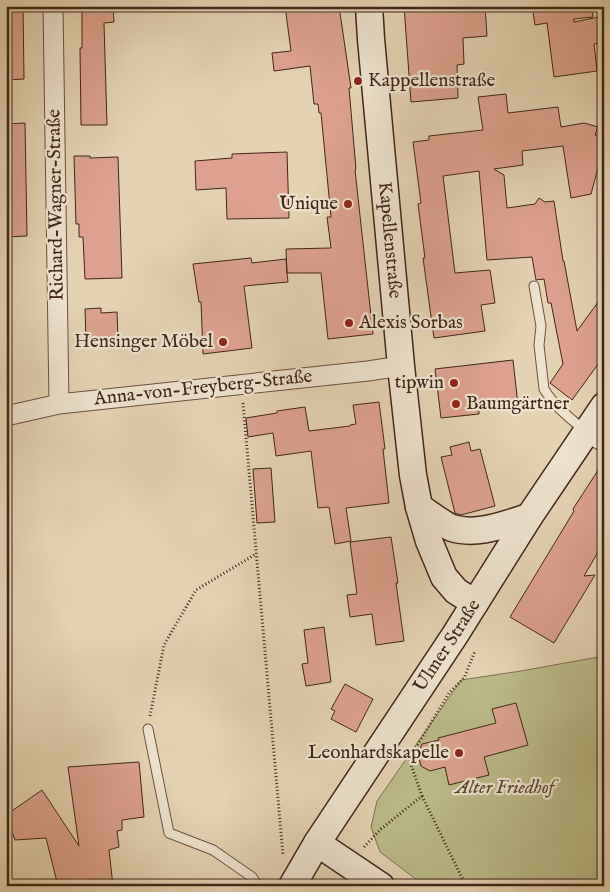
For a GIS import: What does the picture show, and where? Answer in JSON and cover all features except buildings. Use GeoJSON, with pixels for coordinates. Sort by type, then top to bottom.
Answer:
{"type":"FeatureCollection","features":[{"type":"Feature","properties":{"kind":"street","name":"Richard-Wagner-Straße"},"geometry":{"type":"LineString","coordinates":[[53,6],[59,404]]}},
{"type":"Feature","properties":{"kind":"street","name":"Kapellenstraße"},"geometry":{"type":"LineString","coordinates":[[369,6],[401,366],[413,475],[419,507],[429,541],[444,577],[456,591],[475,603]]}},
{"type":"Feature","properties":{"kind":"street","name":"Anna-von-Freyberg-Straße"},"geometry":{"type":"LineString","coordinates":[[6,416],[59,404],[401,366]]}},
{"type":"Feature","properties":{"kind":"street","name":"Ulmer Straße"},"geometry":{"type":"LineString","coordinates":[[292,886],[318,843],[456,635],[529,517],[595,437],[604,406]]}},
{"type":"Feature","properties":{"kind":"street"},"geometry":{"type":"LineString","coordinates":[[419,507],[452,528],[476,531],[529,517]]}},
{"type":"Feature","properties":{"kind":"street"},"geometry":{"type":"LineString","coordinates":[[318,843],[381,886]]}},
{"type":"Feature","properties":{"kind":"lane"},"geometry":{"type":"LineString","coordinates":[[534,286],[541,326],[539,345],[544,389],[561,410],[595,437]]}},
{"type":"Feature","properties":{"kind":"lane"},"geometry":{"type":"LineString","coordinates":[[148,728],[168,833],[213,850],[252,877],[258,886]]}},
{"type":"Feature","properties":{"kind":"path"},"geometry":{"type":"LineString","coordinates":[[242,384],[283,856]]}},
{"type":"Feature","properties":{"kind":"path"},"geometry":{"type":"LineString","coordinates":[[148,728],[164,645],[196,590],[256,554]]}},
{"type":"Feature","properties":{"kind":"path"},"geometry":{"type":"LineString","coordinates":[[456,635],[476,648],[464,678],[449,693],[410,759],[422,796],[466,886]]}},
{"type":"Feature","properties":{"kind":"path"},"geometry":{"type":"LineString","coordinates":[[348,864],[381,829],[422,796]]}},
{"type":"Feature","properties":{"kind":"green space","name":"Alter Friedhof"},"geometry":{"type":"Polygon","coordinates":[[[604,656],[604,886],[425,886],[380,852],[371,827],[377,801],[461,680],[604,656]]]}},
{"type":"Feature","properties":{"kind":"place","name":"Kappellenstraße"},"geometry":{"type":"Point","coordinates":[358,81]}},
{"type":"Feature","properties":{"kind":"place","name":"Unique"},"geometry":{"type":"Point","coordinates":[348,204]}},
{"type":"Feature","properties":{"kind":"place","name":"Alexis Sorbas"},"geometry":{"type":"Point","coordinates":[349,323]}},
{"type":"Feature","properties":{"kind":"place","name":"Hensinger Möbel"},"geometry":{"type":"Point","coordinates":[223,342]}},
{"type":"Feature","properties":{"kind":"place","name":"tipwin"},"geometry":{"type":"Point","coordinates":[454,383]}},
{"type":"Feature","properties":{"kind":"place","name":"Baumgärtner"},"geometry":{"type":"Point","coordinates":[456,404]}},
{"type":"Feature","properties":{"kind":"place","name":"Leonhardskapelle"},"geometry":{"type":"Point","coordinates":[459,753]}}]}
